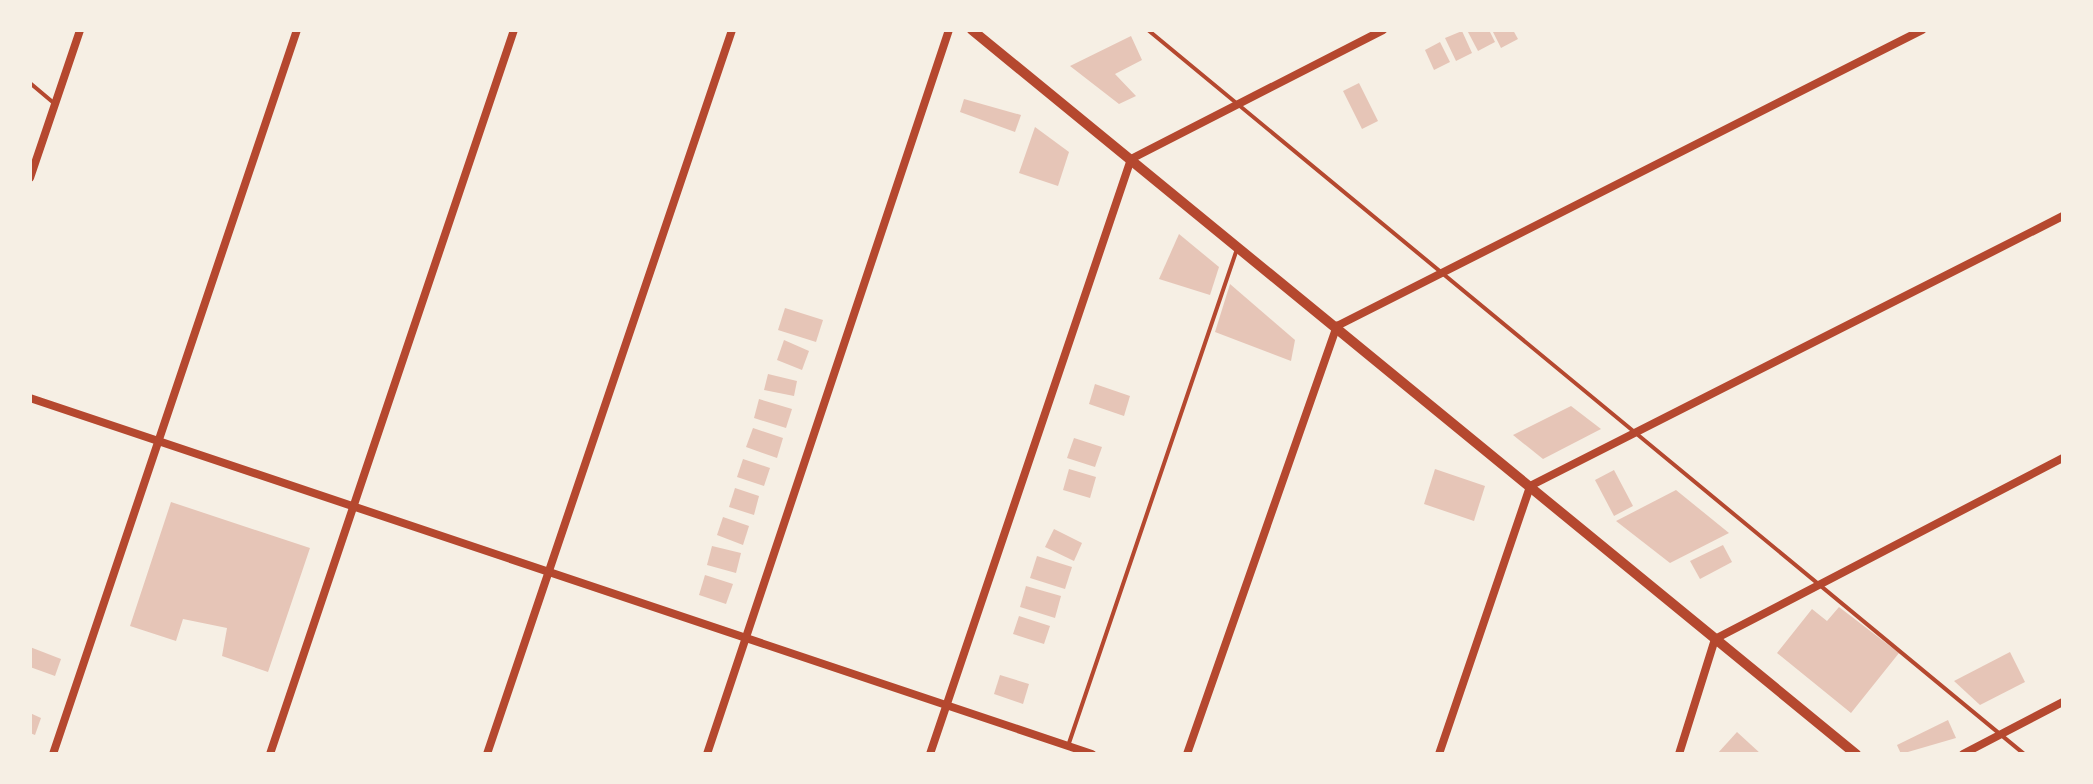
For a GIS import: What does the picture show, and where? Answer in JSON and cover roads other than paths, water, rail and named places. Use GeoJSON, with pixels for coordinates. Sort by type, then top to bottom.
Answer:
{"type":"FeatureCollection","features":[{"type":"Feature","properties":{"kind":"street"},"geometry":{"type":"LineString","coordinates":[[30,178],[80,30]]}},
{"type":"Feature","properties":{"kind":"street"},"geometry":{"type":"LineString","coordinates":[[53,754],[297,30]]}},
{"type":"Feature","properties":{"kind":"street"},"geometry":{"type":"LineString","coordinates":[[270,754],[514,30]]}},
{"type":"Feature","properties":{"kind":"street"},"geometry":{"type":"LineString","coordinates":[[488,754],[732,30]]}},
{"type":"Feature","properties":{"kind":"street"},"geometry":{"type":"LineString","coordinates":[[706,754],[949,30]]}},
{"type":"Feature","properties":{"kind":"street"},"geometry":{"type":"LineString","coordinates":[[972,30],[1856,754]]}},
{"type":"Feature","properties":{"kind":"street"},"geometry":{"type":"LineString","coordinates":[[930,754],[1130,159],[1383,30]]}},
{"type":"Feature","properties":{"kind":"street"},"geometry":{"type":"LineString","coordinates":[[1187,754],[1336,326],[1922,30]]}},
{"type":"Feature","properties":{"kind":"street"},"geometry":{"type":"LineString","coordinates":[[1440,754],[1530,486],[2063,216]]}},
{"type":"Feature","properties":{"kind":"street"},"geometry":{"type":"LineString","coordinates":[[30,398],[1092,754]]}},
{"type":"Feature","properties":{"kind":"street"},"geometry":{"type":"LineString","coordinates":[[1679,754],[1715,638],[2063,458]]}},
{"type":"Feature","properties":{"kind":"street"},"geometry":{"type":"LineString","coordinates":[[1963,754],[2063,702]]}},
{"type":"Feature","properties":{"kind":"lane"},"geometry":{"type":"LineString","coordinates":[[1148,30],[1823,580],[2024,754]]}},
{"type":"Feature","properties":{"kind":"lane"},"geometry":{"type":"LineString","coordinates":[[30,84],[55,104]]}},
{"type":"Feature","properties":{"kind":"lane"},"geometry":{"type":"LineString","coordinates":[[1068,746],[1238,246]]}}]}
